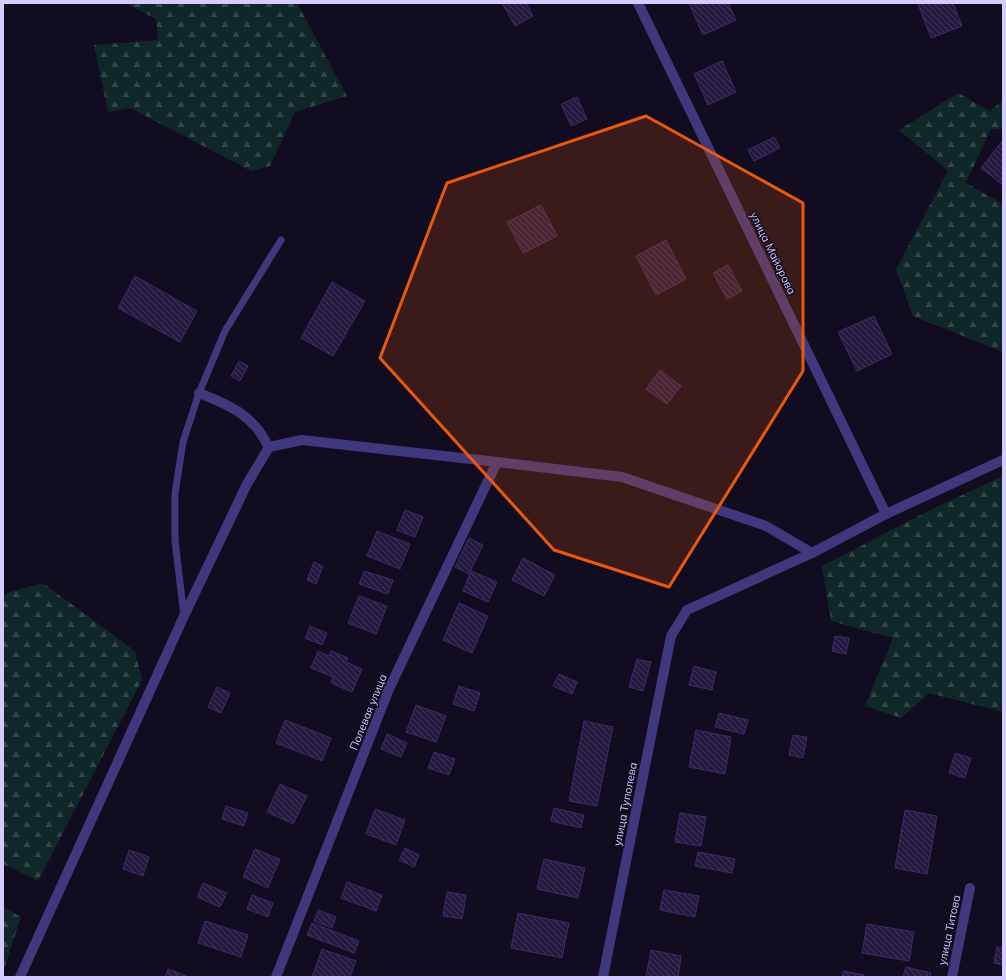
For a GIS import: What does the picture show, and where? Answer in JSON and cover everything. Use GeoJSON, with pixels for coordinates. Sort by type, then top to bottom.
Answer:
{"type":"FeatureCollection","features":[{"type":"Feature","properties":{"kind":"street","name":"улица Майорова"},"geometry":{"type":"LineString","coordinates":[[638,3],[886,514]]}},
{"type":"Feature","properties":{"kind":"street"},"geometry":{"type":"LineString","coordinates":[[199,393],[226,404],[245,416],[254,424],[269,447]]}},
{"type":"Feature","properties":{"kind":"street"},"geometry":{"type":"LineString","coordinates":[[20,977],[184,616],[247,484],[269,447],[302,440],[622,477],[766,526],[812,553]]}},
{"type":"Feature","properties":{"kind":"street","name":"улица Туполева"},"geometry":{"type":"LineString","coordinates":[[603,977],[672,636],[687,610],[812,553],[886,514],[1003,460]]}},
{"type":"Feature","properties":{"kind":"street","name":"Полевая улица"},"geometry":{"type":"LineString","coordinates":[[276,977],[389,689],[497,462]]}},
{"type":"Feature","properties":{"kind":"street","name":"улица Титова"},"geometry":{"type":"LineString","coordinates":[[952,977],[970,888]]}},
{"type":"Feature","properties":{"kind":"lane"},"geometry":{"type":"LineString","coordinates":[[184,616],[175,541],[175,494],[183,442],[199,393],[225,331],[281,240]]}},
{"type":"Feature","properties":{"kind":"highlighted area"},"geometry":{"type":"Polygon","coordinates":[[[646,116],[803,203],[803,371],[669,587],[554,550],[380,358],[447,183],[646,116]]]}},
{"type":"Feature","properties":{"kind":"green space"},"geometry":{"type":"Polygon","coordinates":[[[125,3],[297,3],[347,96],[295,112],[270,166],[251,171],[130,108],[108,112],[94,45],[158,40],[156,19],[125,3]]]}},
{"type":"Feature","properties":{"kind":"green space"},"geometry":{"type":"Polygon","coordinates":[[[958,93],[990,111],[1003,100],[1003,129],[991,129],[966,183],[1003,204],[1003,352],[913,316],[896,269],[948,171],[899,130],[958,93]]]}},
{"type":"Feature","properties":{"kind":"green space"},"geometry":{"type":"Polygon","coordinates":[[[1003,476],[1003,712],[929,693],[901,718],[865,706],[893,638],[831,621],[822,566],[930,510],[1003,476]]]}},
{"type":"Feature","properties":{"kind":"green space"},"geometry":{"type":"Polygon","coordinates":[[[43,583],[135,651],[142,680],[38,881],[3,864],[3,597],[7,593],[43,583]]]}},
{"type":"Feature","properties":{"kind":"green space"},"geometry":{"type":"Polygon","coordinates":[[[3,907],[21,917],[3,972],[3,907]]]}},
{"type":"Feature","properties":{"kind":"building"},"geometry":{"type":"Polygon","coordinates":[[[502,3],[526,3],[533,16],[515,26],[502,3]]]}},
{"type":"Feature","properties":{"kind":"building"},"geometry":{"type":"Polygon","coordinates":[[[689,3],[728,3],[736,20],[703,35],[689,3]]]}},
{"type":"Feature","properties":{"kind":"building"},"geometry":{"type":"Polygon","coordinates":[[[953,3],[962,26],[931,38],[918,4],[953,3]]]}},
{"type":"Feature","properties":{"kind":"building"},"geometry":{"type":"Polygon","coordinates":[[[722,61],[736,92],[708,105],[694,74],[722,61]]]}},
{"type":"Feature","properties":{"kind":"building"},"geometry":{"type":"Polygon","coordinates":[[[577,97],[587,119],[571,126],[561,104],[577,97]]]}},
{"type":"Feature","properties":{"kind":"building"},"geometry":{"type":"Polygon","coordinates":[[[774,137],[780,148],[754,161],[748,150],[774,137]]]}},
{"type":"Feature","properties":{"kind":"building"},"geometry":{"type":"Polygon","coordinates":[[[1003,140],[1003,185],[981,168],[1003,140]]]}},
{"type":"Feature","properties":{"kind":"building"},"geometry":{"type":"Polygon","coordinates":[[[541,205],[557,236],[523,253],[507,222],[541,205]]]}},
{"type":"Feature","properties":{"kind":"building"},"geometry":{"type":"Polygon","coordinates":[[[666,240],[686,279],[656,295],[636,256],[666,240]]]}},
{"type":"Feature","properties":{"kind":"building"},"geometry":{"type":"Polygon","coordinates":[[[728,265],[742,291],[727,299],[713,273],[728,265]]]}},
{"type":"Feature","properties":{"kind":"building"},"geometry":{"type":"Polygon","coordinates":[[[135,276],[197,311],[180,342],[118,308],[135,276]]]}},
{"type":"Feature","properties":{"kind":"building"},"geometry":{"type":"Polygon","coordinates":[[[332,282],[365,301],[333,356],[301,338],[332,282]]]}},
{"type":"Feature","properties":{"kind":"building"},"geometry":{"type":"Polygon","coordinates":[[[874,316],[892,354],[857,371],[838,332],[874,316]]]}},
{"type":"Feature","properties":{"kind":"building"},"geometry":{"type":"Polygon","coordinates":[[[239,361],[248,366],[240,381],[231,376],[239,361]]]}},
{"type":"Feature","properties":{"kind":"building"},"geometry":{"type":"Polygon","coordinates":[[[660,370],[681,386],[667,404],[646,389],[660,370]]]}},
{"type":"Feature","properties":{"kind":"building"},"geometry":{"type":"Polygon","coordinates":[[[405,510],[423,517],[415,537],[397,530],[405,510]]]}},
{"type":"Feature","properties":{"kind":"building"},"geometry":{"type":"Polygon","coordinates":[[[377,531],[410,544],[400,569],[367,556],[377,531]]]}},
{"type":"Feature","properties":{"kind":"building"},"geometry":{"type":"Polygon","coordinates":[[[469,538],[483,545],[469,574],[455,567],[469,538]]]}},
{"type":"Feature","properties":{"kind":"building"},"geometry":{"type":"Polygon","coordinates":[[[523,558],[555,575],[544,596],[512,580],[523,558]]]}},
{"type":"Feature","properties":{"kind":"building"},"geometry":{"type":"Polygon","coordinates":[[[314,562],[323,566],[316,584],[307,580],[314,562]]]}},
{"type":"Feature","properties":{"kind":"building"},"geometry":{"type":"Polygon","coordinates":[[[364,571],[393,580],[388,594],[359,584],[364,571]]]}},
{"type":"Feature","properties":{"kind":"building"},"geometry":{"type":"Polygon","coordinates":[[[471,571],[497,582],[488,602],[463,591],[471,571]]]}},
{"type":"Feature","properties":{"kind":"building"},"geometry":{"type":"Polygon","coordinates":[[[359,596],[387,606],[376,634],[348,623],[359,596]]]}},
{"type":"Feature","properties":{"kind":"building"},"geometry":{"type":"Polygon","coordinates":[[[459,603],[488,616],[472,653],[443,640],[459,603]]]}},
{"type":"Feature","properties":{"kind":"building"},"geometry":{"type":"Polygon","coordinates":[[[310,626],[327,633],[322,645],[305,638],[310,626]]]}},
{"type":"Feature","properties":{"kind":"building"},"geometry":{"type":"Polygon","coordinates":[[[835,636],[849,638],[846,654],[832,651],[835,636]]]}},
{"type":"Feature","properties":{"kind":"building"},"geometry":{"type":"Polygon","coordinates":[[[318,651],[329,656],[331,651],[348,658],[346,662],[362,669],[352,692],[331,683],[333,677],[311,668],[318,651]]]}},
{"type":"Feature","properties":{"kind":"building"},"geometry":{"type":"Polygon","coordinates":[[[637,659],[651,662],[643,691],[629,687],[637,659]]]}},
{"type":"Feature","properties":{"kind":"building"},"geometry":{"type":"Polygon","coordinates":[[[694,666],[716,672],[712,690],[689,685],[694,666]]]}},
{"type":"Feature","properties":{"kind":"building"},"geometry":{"type":"Polygon","coordinates":[[[559,674],[577,682],[572,694],[553,686],[559,674]]]}},
{"type":"Feature","properties":{"kind":"building"},"geometry":{"type":"Polygon","coordinates":[[[459,686],[480,693],[474,711],[453,704],[459,686]]]}},
{"type":"Feature","properties":{"kind":"building"},"geometry":{"type":"Polygon","coordinates":[[[217,687],[230,693],[221,713],[208,707],[217,687]]]}},
{"type":"Feature","properties":{"kind":"building"},"geometry":{"type":"Polygon","coordinates":[[[416,705],[446,716],[436,742],[406,732],[416,705]]]}},
{"type":"Feature","properties":{"kind":"building"},"geometry":{"type":"Polygon","coordinates":[[[719,713],[748,720],[744,734],[715,727],[719,713]]]}},
{"type":"Feature","properties":{"kind":"building"},"geometry":{"type":"Polygon","coordinates":[[[285,720],[331,738],[322,761],[276,743],[285,720]]]}},
{"type":"Feature","properties":{"kind":"building"},"geometry":{"type":"Polygon","coordinates":[[[584,721],[613,727],[597,806],[569,801],[584,721]]]}},
{"type":"Feature","properties":{"kind":"building"},"geometry":{"type":"Polygon","coordinates":[[[696,730],[731,737],[725,774],[689,767],[696,730]]]}},
{"type":"Feature","properties":{"kind":"building"},"geometry":{"type":"Polygon","coordinates":[[[387,734],[407,743],[401,757],[381,749],[387,734]]]}},
{"type":"Feature","properties":{"kind":"building"},"geometry":{"type":"Polygon","coordinates":[[[793,735],[807,737],[803,758],[789,755],[793,735]]]}},
{"type":"Feature","properties":{"kind":"building"},"geometry":{"type":"Polygon","coordinates":[[[434,752],[455,759],[449,775],[428,768],[434,752]]]}},
{"type":"Feature","properties":{"kind":"building"},"geometry":{"type":"Polygon","coordinates":[[[955,753],[971,758],[965,778],[949,773],[955,753]]]}},
{"type":"Feature","properties":{"kind":"building"},"geometry":{"type":"Polygon","coordinates":[[[280,784],[307,796],[293,824],[267,812],[280,784]]]}},
{"type":"Feature","properties":{"kind":"building"},"geometry":{"type":"Polygon","coordinates":[[[226,806],[248,813],[244,826],[222,819],[226,806]]]}},
{"type":"Feature","properties":{"kind":"building"},"geometry":{"type":"Polygon","coordinates":[[[554,808],[584,815],[581,828],[551,821],[554,808]]]}},
{"type":"Feature","properties":{"kind":"building"},"geometry":{"type":"Polygon","coordinates":[[[375,809],[405,820],[396,845],[366,834],[375,809]]]}},
{"type":"Feature","properties":{"kind":"building"},"geometry":{"type":"Polygon","coordinates":[[[905,810],[937,816],[927,874],[895,868],[905,810]]]}},
{"type":"Feature","properties":{"kind":"building"},"geometry":{"type":"Polygon","coordinates":[[[680,813],[706,817],[701,846],[675,842],[680,813]]]}},
{"type":"Feature","properties":{"kind":"building"},"geometry":{"type":"Polygon","coordinates":[[[405,848],[419,855],[414,867],[399,860],[405,848]]]}},
{"type":"Feature","properties":{"kind":"building"},"geometry":{"type":"Polygon","coordinates":[[[255,849],[280,859],[268,888],[243,877],[255,849]]]}},
{"type":"Feature","properties":{"kind":"building"},"geometry":{"type":"Polygon","coordinates":[[[129,850],[149,857],[143,876],[123,869],[129,850]]]}},
{"type":"Feature","properties":{"kind":"building"},"geometry":{"type":"Polygon","coordinates":[[[698,852],[735,859],[732,873],[695,866],[698,852]]]}},
{"type":"Feature","properties":{"kind":"building"},"geometry":{"type":"Polygon","coordinates":[[[544,859],[585,868],[578,898],[537,889],[544,859]]]}},
{"type":"Feature","properties":{"kind":"building"},"geometry":{"type":"Polygon","coordinates":[[[347,882],[382,895],[376,911],[341,898],[347,882]]]}},
{"type":"Feature","properties":{"kind":"building"},"geometry":{"type":"Polygon","coordinates":[[[203,883],[227,893],[220,907],[197,897],[203,883]]]}},
{"type":"Feature","properties":{"kind":"building"},"geometry":{"type":"Polygon","coordinates":[[[664,890],[699,896],[695,917],[660,910],[664,890]]]}},
{"type":"Feature","properties":{"kind":"building"},"geometry":{"type":"Polygon","coordinates":[[[447,892],[466,895],[462,919],[443,916],[447,892]]]}},
{"type":"Feature","properties":{"kind":"building"},"geometry":{"type":"Polygon","coordinates":[[[252,895],[273,903],[268,917],[247,909],[252,895]]]}},
{"type":"Feature","properties":{"kind":"building"},"geometry":{"type":"Polygon","coordinates":[[[318,910],[336,917],[332,928],[314,921],[318,910]]]}},
{"type":"Feature","properties":{"kind":"building"},"geometry":{"type":"Polygon","coordinates":[[[518,913],[569,923],[562,958],[511,948],[518,913]]]}},
{"type":"Feature","properties":{"kind":"building"},"geometry":{"type":"Polygon","coordinates":[[[205,921],[248,935],[241,957],[198,943],[205,921]]]}},
{"type":"Feature","properties":{"kind":"building"},"geometry":{"type":"Polygon","coordinates":[[[312,923],[359,941],[354,953],[307,935],[312,923]]]}},
{"type":"Feature","properties":{"kind":"building"},"geometry":{"type":"Polygon","coordinates":[[[867,924],[914,932],[909,961],[862,953],[867,924]]]}},
{"type":"Feature","properties":{"kind":"building"},"geometry":{"type":"Polygon","coordinates":[[[997,947],[1003,948],[1003,965],[994,963],[997,947]]]}},
{"type":"Feature","properties":{"kind":"building"},"geometry":{"type":"Polygon","coordinates":[[[322,949],[356,961],[350,977],[312,977],[322,949]]]}},
{"type":"Feature","properties":{"kind":"building"},"geometry":{"type":"Polygon","coordinates":[[[651,950],[681,956],[678,977],[646,977],[651,950]]]}},
{"type":"Feature","properties":{"kind":"building"},"geometry":{"type":"Polygon","coordinates":[[[906,967],[931,973],[930,977],[903,977],[906,967]]]}},
{"type":"Feature","properties":{"kind":"building"},"geometry":{"type":"Polygon","coordinates":[[[168,969],[186,976],[165,977],[168,969]]]}},
{"type":"Feature","properties":{"kind":"building"},"geometry":{"type":"Polygon","coordinates":[[[844,971],[864,975],[863,977],[842,977],[844,971]]]}}]}
